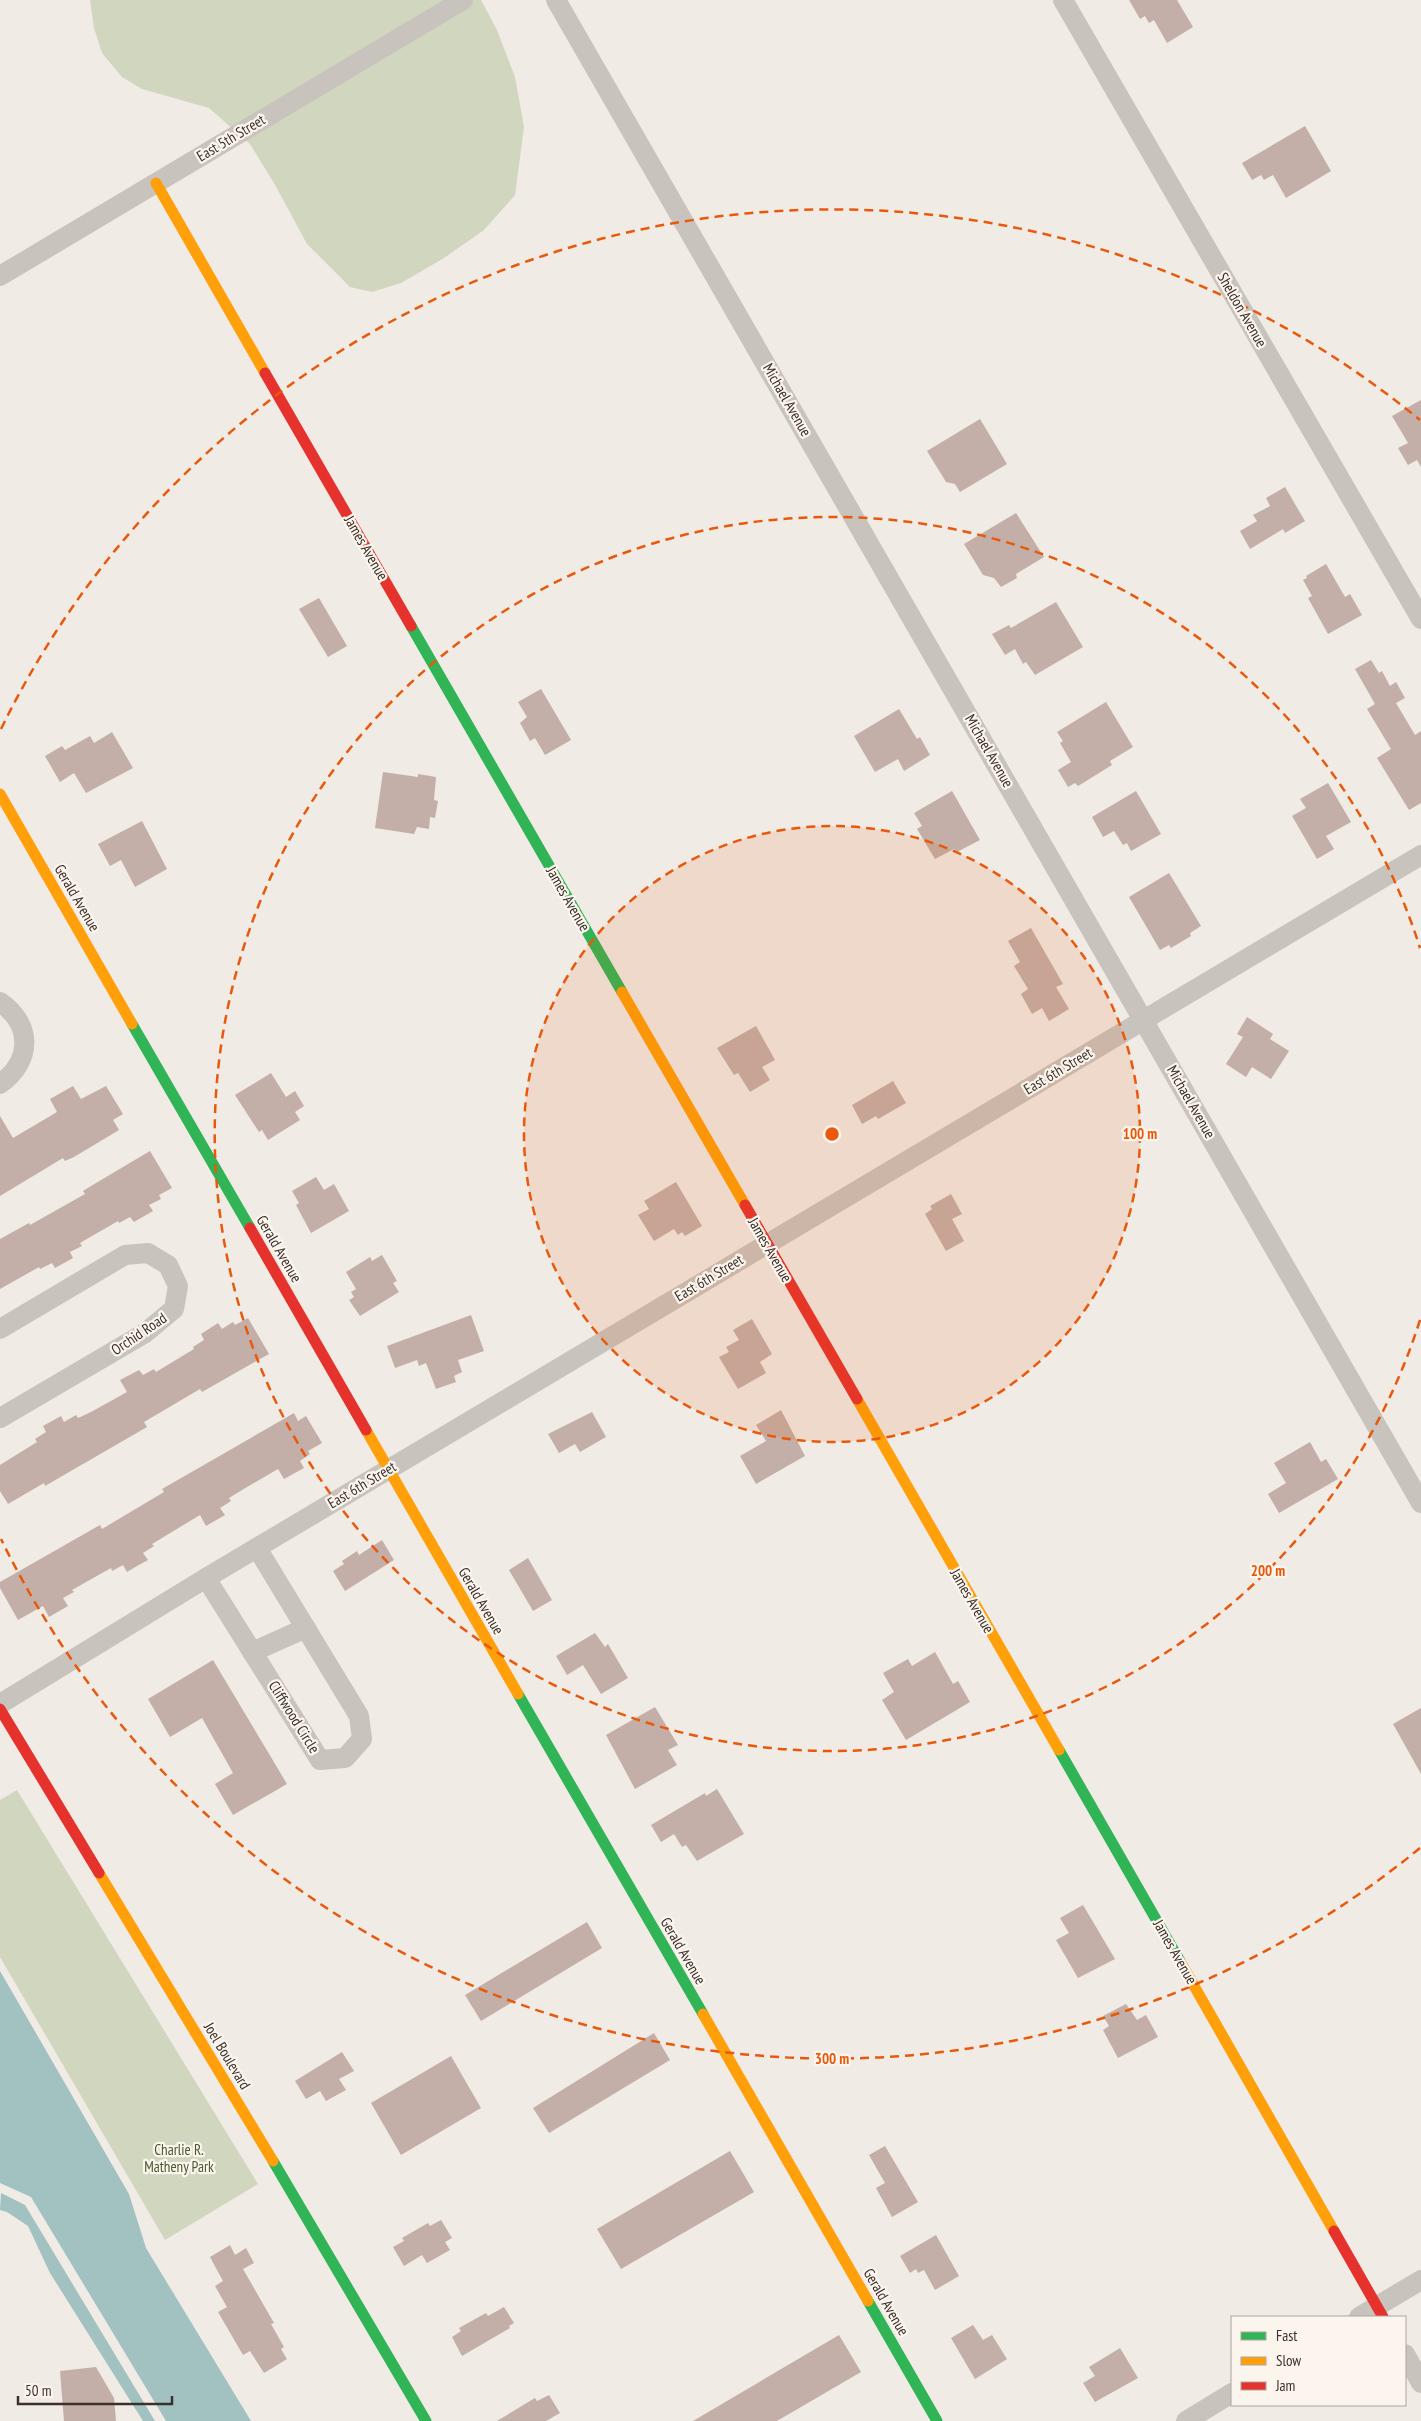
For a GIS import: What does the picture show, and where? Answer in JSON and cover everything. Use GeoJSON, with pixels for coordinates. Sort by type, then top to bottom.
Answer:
{"type":"FeatureCollection","features":[{"type":"Feature","properties":{"kind":"street","name":"East 5th Street"},"geometry":{"type":"LineString","coordinates":[[0,276],[462,0]]}},
{"type":"Feature","properties":{"kind":"street","name":"Michael Avenue"},"geometry":{"type":"LineString","coordinates":[[556,0],[1421,1503]]}},
{"type":"Feature","properties":{"kind":"street","name":"Sheldon Avenue"},"geometry":{"type":"LineString","coordinates":[[1063,0],[1421,619]]}},
{"type":"Feature","properties":{"kind":"street","name":"James Avenue"},"geometry":{"type":"LineString","coordinates":[[156,183],[1380,2312]]}},
{"type":"Feature","properties":{"kind":"street","name":"Gerald Avenue"},"geometry":{"type":"LineString","coordinates":[[0,794],[937,2421]]}},
{"type":"Feature","properties":{"kind":"street","name":"East 6th Street"},"geometry":{"type":"LineString","coordinates":[[0,1704],[206,1578],[1421,855]]}},
{"type":"Feature","properties":{"kind":"street"},"geometry":{"type":"LineString","coordinates":[[0,1002],[13,1010],[23,1031],[24,1053],[14,1074],[0,1084]]}},
{"type":"Feature","properties":{"kind":"street","name":"Orchid Road"},"geometry":{"type":"LineString","coordinates":[[0,1329],[125,1255],[148,1253],[168,1265],[178,1286],[174,1309],[145,1333],[0,1418]]}},
{"type":"Feature","properties":{"kind":"street","name":"Cliffwood Circle"},"geometry":{"type":"LineString","coordinates":[[206,1578],[320,1760],[345,1758],[362,1739],[359,1716],[257,1548]]}},
{"type":"Feature","properties":{"kind":"street"},"geometry":{"type":"LineString","coordinates":[[252,1652],[306,1628]]}},
{"type":"Feature","properties":{"kind":"street","name":"Joel Boulevard"},"geometry":{"type":"LineString","coordinates":[[0,1709],[236,2099],[426,2421]]}},
{"type":"Feature","properties":{"kind":"street"},"geometry":{"type":"LineString","coordinates":[[1363,2316],[1380,2312],[1421,2280]]}},
{"type":"Feature","properties":{"kind":"street"},"geometry":{"type":"LineString","coordinates":[[1406,2356],[1421,2382]]}},
{"type":"Feature","properties":{"kind":"street"},"geometry":{"type":"LineString","coordinates":[[1186,2421],[1231,2395]]}},
{"type":"Feature","properties":{"kind":"green space"},"geometry":{"type":"Polygon","coordinates":[[[90,0],[481,0],[497,30],[515,77],[524,127],[515,195],[484,230],[444,258],[401,283],[372,292],[350,287],[307,244],[274,183],[250,144],[209,108],[142,89],[122,77],[102,53],[94,28],[90,0]]]}},
{"type":"Feature","properties":{"kind":"green space","name":"Charlie R. Matheny Park"},"geometry":{"type":"Polygon","coordinates":[[[17,1790],[258,2184],[165,2240],[0,1957],[0,1800],[17,1790]]]}},
{"type":"Feature","properties":{"kind":"water"},"geometry":{"type":"Polygon","coordinates":[[[0,1971],[129,2194],[146,2248],[251,2421],[166,2421],[31,2197],[0,2183],[0,1971]]]}},
{"type":"Feature","properties":{"kind":"water"},"geometry":{"type":"Polygon","coordinates":[[[1,2193],[25,2205],[155,2421],[143,2421],[50,2273],[28,2226],[7,2212],[0,2210],[1,2193]]]}},
{"type":"Feature","properties":{"kind":"building"},"geometry":{"type":"Polygon","coordinates":[[[1129,0],[1177,0],[1193,27],[1167,43],[1154,20],[1149,23],[1145,16],[1140,19],[1129,0]]]}},
{"type":"Feature","properties":{"kind":"building"},"geometry":{"type":"Polygon","coordinates":[[[1305,126],[1331,171],[1286,198],[1273,175],[1264,180],[1261,175],[1252,180],[1242,163],[1305,126]]]}},
{"type":"Feature","properties":{"kind":"building"},"geometry":{"type":"Polygon","coordinates":[[[1421,400],[1421,467],[1417,460],[1408,465],[1398,448],[1408,443],[1392,416],[1421,400]]]}},
{"type":"Feature","properties":{"kind":"building"},"geometry":{"type":"Polygon","coordinates":[[[980,419],[1007,464],[960,492],[955,484],[946,482],[927,451],[980,419]]]}},
{"type":"Feature","properties":{"kind":"building"},"geometry":{"type":"Polygon","coordinates":[[[1285,487],[1305,521],[1285,533],[1283,529],[1250,549],[1240,531],[1257,521],[1253,515],[1270,506],[1266,498],[1285,487]]]}},
{"type":"Feature","properties":{"kind":"building"},"geometry":{"type":"Polygon","coordinates":[[[1016,513],[1044,557],[1016,574],[1017,578],[1001,587],[994,578],[983,575],[964,544],[1016,513]]]}},
{"type":"Feature","properties":{"kind":"building"},"geometry":{"type":"Polygon","coordinates":[[[1326,564],[1345,597],[1350,594],[1362,615],[1328,634],[1308,598],[1312,596],[1303,580],[1307,578],[1306,576],[1326,564]]]}},
{"type":"Feature","properties":{"kind":"building"},"geometry":{"type":"Polygon","coordinates":[[[319,598],[347,646],[328,657],[299,609],[319,598]]]}},
{"type":"Feature","properties":{"kind":"building"},"geometry":{"type":"Polygon","coordinates":[[[1056,602],[1083,647],[1035,675],[1026,662],[1023,664],[1015,649],[1005,655],[992,634],[1009,625],[1011,628],[1056,602]]]}},
{"type":"Feature","properties":{"kind":"building"},"geometry":{"type":"Polygon","coordinates":[[[1371,660],[1379,673],[1382,671],[1390,686],[1396,682],[1405,698],[1396,703],[1415,735],[1421,731],[1421,803],[1409,810],[1377,758],[1391,749],[1367,709],[1375,704],[1355,669],[1371,660]]]}},
{"type":"Feature","properties":{"kind":"building"},"geometry":{"type":"Polygon","coordinates":[[[541,689],[571,740],[545,755],[535,738],[530,741],[520,723],[527,717],[518,702],[541,689]]]}},
{"type":"Feature","properties":{"kind":"building"},"geometry":{"type":"Polygon","coordinates":[[[1106,702],[1133,747],[1110,761],[1112,765],[1078,786],[1075,783],[1068,787],[1058,770],[1071,762],[1060,743],[1063,741],[1057,732],[1106,702]]]}},
{"type":"Feature","properties":{"kind":"building"},"geometry":{"type":"Polygon","coordinates":[[[899,709],[917,739],[920,737],[930,755],[904,771],[898,759],[875,772],[854,736],[899,709]]]}},
{"type":"Feature","properties":{"kind":"building"},"geometry":{"type":"Polygon","coordinates":[[[112,732],[133,768],[86,793],[74,773],[60,782],[45,756],[62,746],[65,750],[90,736],[94,743],[112,732]]]}},
{"type":"Feature","properties":{"kind":"building"},"geometry":{"type":"Polygon","coordinates":[[[383,772],[418,777],[418,774],[436,777],[434,800],[438,801],[435,818],[430,817],[429,829],[417,827],[414,834],[375,828],[383,772]]]}},
{"type":"Feature","properties":{"kind":"building"},"geometry":{"type":"Polygon","coordinates":[[[1328,783],[1351,822],[1326,836],[1334,849],[1317,859],[1292,816],[1306,808],[1300,799],[1328,783]]]}},
{"type":"Feature","properties":{"kind":"building"},"geometry":{"type":"Polygon","coordinates":[[[952,791],[980,840],[957,852],[954,849],[935,859],[917,829],[922,826],[914,813],[952,791]]]}},
{"type":"Feature","properties":{"kind":"building"},"geometry":{"type":"Polygon","coordinates":[[[1136,791],[1161,834],[1131,851],[1127,843],[1123,845],[1114,831],[1103,837],[1092,817],[1136,791]]]}},
{"type":"Feature","properties":{"kind":"building"},"geometry":{"type":"Polygon","coordinates":[[[142,821],[167,869],[135,887],[121,860],[110,866],[98,844],[142,821]]]}},
{"type":"Feature","properties":{"kind":"building"},"geometry":{"type":"Polygon","coordinates":[[[1169,873],[1201,926],[1190,933],[1191,936],[1171,948],[1169,945],[1160,950],[1129,897],[1169,873]]]}},
{"type":"Feature","properties":{"kind":"building"},"geometry":{"type":"Polygon","coordinates":[[[1031,928],[1063,984],[1056,987],[1069,1009],[1049,1021],[1042,1008],[1032,1014],[1021,994],[1028,989],[1014,966],[1020,962],[1008,941],[1031,928]]]}},
{"type":"Feature","properties":{"kind":"building"},"geometry":{"type":"Polygon","coordinates":[[[1247,1017],[1273,1034],[1270,1039],[1289,1051],[1271,1079],[1252,1067],[1246,1077],[1226,1064],[1243,1037],[1237,1034],[1247,1017]]]}},
{"type":"Feature","properties":{"kind":"building"},"geometry":{"type":"Polygon","coordinates":[[[756,1026],[775,1060],[762,1067],[770,1080],[750,1092],[738,1073],[734,1075],[717,1048],[756,1026]]]}},
{"type":"Feature","properties":{"kind":"building"},"geometry":{"type":"Polygon","coordinates":[[[271,1073],[286,1097],[295,1091],[304,1106],[295,1112],[300,1120],[268,1140],[262,1130],[259,1132],[235,1095],[271,1073]]]}},
{"type":"Feature","properties":{"kind":"building"},"geometry":{"type":"Polygon","coordinates":[[[893,1081],[906,1103],[878,1119],[876,1116],[862,1124],[852,1105],[893,1081]]]}},
{"type":"Feature","properties":{"kind":"building"},"geometry":{"type":"Polygon","coordinates":[[[73,1086],[81,1099],[106,1086],[123,1114],[113,1120],[119,1130],[74,1157],[65,1161],[63,1158],[0,1196],[0,1116],[13,1138],[57,1112],[50,1099],[73,1086]]]}},
{"type":"Feature","properties":{"kind":"building"},"geometry":{"type":"Polygon","coordinates":[[[150,1151],[172,1188],[159,1195],[161,1199],[149,1205],[153,1211],[134,1222],[130,1217],[119,1223],[118,1221],[80,1243],[82,1246],[70,1252],[73,1258],[55,1268],[52,1263],[40,1269],[39,1267],[0,1289],[0,1239],[29,1223],[30,1225],[85,1194],[83,1191],[150,1151]]]}},
{"type":"Feature","properties":{"kind":"building"},"geometry":{"type":"Polygon","coordinates":[[[316,1177],[324,1190],[334,1184],[349,1211],[311,1233],[296,1205],[299,1203],[292,1191],[316,1177]]]}},
{"type":"Feature","properties":{"kind":"building"},"geometry":{"type":"Polygon","coordinates":[[[676,1182],[702,1226],[685,1236],[682,1232],[678,1235],[674,1229],[654,1241],[638,1215],[649,1209],[644,1201],[676,1182]]]}},
{"type":"Feature","properties":{"kind":"building"},"geometry":{"type":"Polygon","coordinates":[[[951,1194],[962,1214],[952,1219],[964,1241],[946,1251],[925,1214],[932,1209],[930,1206],[951,1194]]]}},
{"type":"Feature","properties":{"kind":"building"},"geometry":{"type":"Polygon","coordinates":[[[382,1255],[397,1281],[393,1283],[399,1292],[360,1316],[349,1300],[354,1297],[351,1292],[356,1289],[346,1272],[370,1257],[372,1261],[382,1255]]]}},
{"type":"Feature","properties":{"kind":"building"},"geometry":{"type":"Polygon","coordinates":[[[471,1315],[484,1351],[458,1360],[462,1372],[454,1376],[456,1382],[436,1389],[426,1363],[419,1366],[417,1360],[395,1368],[387,1346],[471,1315]]]}},
{"type":"Feature","properties":{"kind":"building"},"geometry":{"type":"Polygon","coordinates":[[[248,1318],[269,1354],[202,1392],[200,1389],[144,1422],[147,1427],[45,1486],[44,1483],[8,1504],[0,1491],[0,1465],[37,1442],[35,1439],[46,1432],[43,1426],[61,1416],[64,1422],[76,1415],[78,1418],[91,1412],[127,1392],[120,1380],[139,1370],[143,1375],[154,1369],[156,1372],[194,1349],[193,1347],[204,1340],[201,1334],[218,1323],[222,1329],[233,1322],[235,1325],[248,1318]]]}},
{"type":"Feature","properties":{"kind":"building"},"geometry":{"type":"Polygon","coordinates":[[[752,1319],[772,1354],[760,1362],[766,1373],[738,1389],[719,1357],[729,1352],[726,1347],[739,1340],[733,1330],[752,1319]]]}},
{"type":"Feature","properties":{"kind":"building"},"geometry":{"type":"Polygon","coordinates":[[[781,1410],[805,1456],[756,1484],[740,1456],[766,1441],[756,1425],[781,1410]]]}},
{"type":"Feature","properties":{"kind":"building"},"geometry":{"type":"Polygon","coordinates":[[[592,1412],[606,1437],[580,1452],[575,1444],[559,1453],[548,1434],[592,1412]]]}},
{"type":"Feature","properties":{"kind":"building"},"geometry":{"type":"Polygon","coordinates":[[[294,1413],[298,1421],[306,1416],[322,1443],[308,1451],[310,1454],[300,1461],[304,1468],[284,1479],[278,1469],[242,1490],[229,1498],[231,1501],[220,1508],[225,1515],[206,1526],[200,1515],[152,1544],[154,1546],[143,1553],[148,1560],[127,1572],[123,1565],[112,1571],[111,1568],[72,1590],[74,1592],[63,1598],[68,1606],[49,1617],[43,1606],[18,1620],[0,1588],[0,1582],[100,1525],[102,1529],[164,1492],[162,1489],[294,1413]]]}},
{"type":"Feature","properties":{"kind":"building"},"geometry":{"type":"Polygon","coordinates":[[[1310,1442],[1321,1462],[1326,1459],[1338,1479],[1279,1513],[1268,1494],[1286,1483],[1274,1463],[1310,1442]]]}},
{"type":"Feature","properties":{"kind":"building"},"geometry":{"type":"Polygon","coordinates":[[[382,1540],[394,1560],[345,1591],[333,1571],[344,1564],[342,1561],[357,1551],[359,1555],[382,1540]]]}},
{"type":"Feature","properties":{"kind":"building"},"geometry":{"type":"Polygon","coordinates":[[[528,1558],[552,1600],[533,1611],[509,1570],[528,1558]]]}},
{"type":"Feature","properties":{"kind":"building"},"geometry":{"type":"Polygon","coordinates":[[[595,1633],[605,1647],[608,1644],[628,1678],[601,1694],[583,1665],[567,1675],[556,1656],[595,1633]]]}},
{"type":"Feature","properties":{"kind":"building"},"geometry":{"type":"Polygon","coordinates":[[[935,1652],[953,1684],[958,1681],[970,1702],[906,1740],[882,1700],[894,1692],[883,1673],[908,1659],[912,1666],[935,1652]]]}},
{"type":"Feature","properties":{"kind":"building"},"geometry":{"type":"Polygon","coordinates":[[[213,1660],[287,1784],[233,1815],[215,1784],[233,1773],[202,1718],[170,1737],[148,1699],[213,1660]]]}},
{"type":"Feature","properties":{"kind":"building"},"geometry":{"type":"Polygon","coordinates":[[[655,1707],[678,1745],[668,1750],[677,1765],[635,1789],[606,1735],[655,1707]]]}},
{"type":"Feature","properties":{"kind":"building"},"geometry":{"type":"Polygon","coordinates":[[[1421,1708],[1421,1774],[1393,1724],[1421,1708]]]}},
{"type":"Feature","properties":{"kind":"building"},"geometry":{"type":"Polygon","coordinates":[[[717,1789],[744,1834],[697,1861],[686,1845],[682,1847],[674,1834],[661,1842],[651,1825],[705,1793],[706,1796],[717,1789]]]}},
{"type":"Feature","properties":{"kind":"building"},"geometry":{"type":"Polygon","coordinates":[[[1083,1905],[1115,1959],[1078,1978],[1056,1940],[1069,1933],[1060,1918],[1083,1905]]]}},
{"type":"Feature","properties":{"kind":"building"},"geometry":{"type":"Polygon","coordinates":[[[587,1922],[602,1948],[481,2021],[465,1995],[587,1922]]]}},
{"type":"Feature","properties":{"kind":"building"},"geometry":{"type":"Polygon","coordinates":[[[1126,2004],[1137,2020],[1146,2015],[1158,2037],[1118,2058],[1103,2030],[1109,2026],[1103,2016],[1126,2004]]]}},
{"type":"Feature","properties":{"kind":"building"},"geometry":{"type":"Polygon","coordinates":[[[654,2033],[670,2060],[549,2133],[533,2108],[654,2033]]]}},
{"type":"Feature","properties":{"kind":"building"},"geometry":{"type":"Polygon","coordinates":[[[342,2052],[354,2071],[339,2079],[346,2090],[326,2101],[320,2091],[306,2099],[295,2081],[342,2052]]]}},
{"type":"Feature","properties":{"kind":"building"},"geometry":{"type":"Polygon","coordinates":[[[451,2056],[481,2108],[401,2155],[371,2103],[451,2056]]]}},
{"type":"Feature","properties":{"kind":"building"},"geometry":{"type":"Polygon","coordinates":[[[885,2146],[918,2202],[892,2217],[876,2188],[885,2183],[869,2155],[885,2146]]]}},
{"type":"Feature","properties":{"kind":"building"},"geometry":{"type":"Polygon","coordinates":[[[730,2151],[754,2192],[621,2269],[597,2229],[730,2151]]]}},
{"type":"Feature","properties":{"kind":"building"},"geometry":{"type":"Polygon","coordinates":[[[441,2220],[452,2238],[445,2242],[450,2250],[427,2263],[422,2255],[404,2266],[393,2247],[404,2241],[402,2238],[428,2223],[430,2226],[441,2220]]]}},
{"type":"Feature","properties":{"kind":"building"},"geometry":{"type":"Polygon","coordinates":[[[936,2235],[959,2276],[935,2290],[924,2270],[918,2273],[916,2269],[910,2273],[900,2256],[936,2235]]]}},
{"type":"Feature","properties":{"kind":"building"},"geometry":{"type":"Polygon","coordinates":[[[230,2245],[235,2255],[246,2248],[254,2263],[243,2269],[274,2323],[271,2324],[284,2347],[281,2349],[287,2359],[264,2373],[250,2351],[243,2355],[218,2312],[227,2307],[215,2286],[223,2281],[210,2257],[230,2245]]]}},
{"type":"Feature","properties":{"kind":"building"},"geometry":{"type":"Polygon","coordinates":[[[504,2307],[514,2323],[509,2326],[510,2328],[462,2356],[452,2337],[461,2331],[459,2328],[486,2313],[488,2316],[504,2307]]]}},
{"type":"Feature","properties":{"kind":"building"},"geometry":{"type":"Polygon","coordinates":[[[973,2325],[983,2340],[992,2335],[1007,2359],[975,2379],[951,2338],[973,2325]]]}},
{"type":"Feature","properties":{"kind":"building"},"geometry":{"type":"Polygon","coordinates":[[[839,2335],[861,2372],[777,2421],[693,2421],[839,2335]]]}},
{"type":"Feature","properties":{"kind":"building"},"geometry":{"type":"Polygon","coordinates":[[[1120,2348],[1138,2378],[1095,2402],[1083,2383],[1095,2376],[1089,2367],[1120,2348]]]}},
{"type":"Feature","properties":{"kind":"building"},"geometry":{"type":"Polygon","coordinates":[[[96,2367],[114,2398],[116,2421],[64,2421],[60,2371],[96,2367]]]}},
{"type":"Feature","properties":{"kind":"building"},"geometry":{"type":"Polygon","coordinates":[[[549,2395],[560,2413],[546,2421],[497,2421],[535,2398],[537,2401],[549,2395]]]}},
{"type":"Feature","properties":{"kind":"traffic: fast"},"geometry":{"type":"LineString","coordinates":[[411,626],[622,992]]}},
{"type":"Feature","properties":{"kind":"traffic: fast"},"geometry":{"type":"LineString","coordinates":[[132,1024],[250,1228]]}},
{"type":"Feature","properties":{"kind":"traffic: fast"},"geometry":{"type":"LineString","coordinates":[[518,1694],[703,2014]]}},
{"type":"Feature","properties":{"kind":"traffic: fast"},"geometry":{"type":"LineString","coordinates":[[1059,1750],[1181,1963]]}},
{"type":"Feature","properties":{"kind":"traffic: fast"},"geometry":{"type":"LineString","coordinates":[[273,2161],[426,2421]]}},
{"type":"Feature","properties":{"kind":"traffic: fast"},"geometry":{"type":"LineString","coordinates":[[868,2301],[937,2421]]}},
{"type":"Feature","properties":{"kind":"traffic: slow"},"geometry":{"type":"LineString","coordinates":[[156,183],[265,373]]}},
{"type":"Feature","properties":{"kind":"traffic: slow"},"geometry":{"type":"LineString","coordinates":[[0,794],[132,1024]]}},
{"type":"Feature","properties":{"kind":"traffic: slow"},"geometry":{"type":"LineString","coordinates":[[622,992],[745,1205]]}},
{"type":"Feature","properties":{"kind":"traffic: slow"},"geometry":{"type":"LineString","coordinates":[[857,1399],[1059,1750]]}},
{"type":"Feature","properties":{"kind":"traffic: slow"},"geometry":{"type":"LineString","coordinates":[[366,1430],[518,1694]]}},
{"type":"Feature","properties":{"kind":"traffic: slow"},"geometry":{"type":"LineString","coordinates":[[99,1873],[273,2161]]}},
{"type":"Feature","properties":{"kind":"traffic: slow"},"geometry":{"type":"LineString","coordinates":[[1181,1963],[1334,2231]]}},
{"type":"Feature","properties":{"kind":"traffic: slow"},"geometry":{"type":"LineString","coordinates":[[703,2014],[868,2301]]}},
{"type":"Feature","properties":{"kind":"traffic: jam"},"geometry":{"type":"LineString","coordinates":[[265,373],[411,626]]}},
{"type":"Feature","properties":{"kind":"traffic: jam"},"geometry":{"type":"LineString","coordinates":[[745,1205],[857,1399]]}},
{"type":"Feature","properties":{"kind":"traffic: jam"},"geometry":{"type":"LineString","coordinates":[[250,1228],[366,1430]]}},
{"type":"Feature","properties":{"kind":"traffic: jam"},"geometry":{"type":"LineString","coordinates":[[0,1709],[99,1873]]}},
{"type":"Feature","properties":{"kind":"traffic: jam"},"geometry":{"type":"LineString","coordinates":[[1334,2231],[1382,2316]]}}]}
